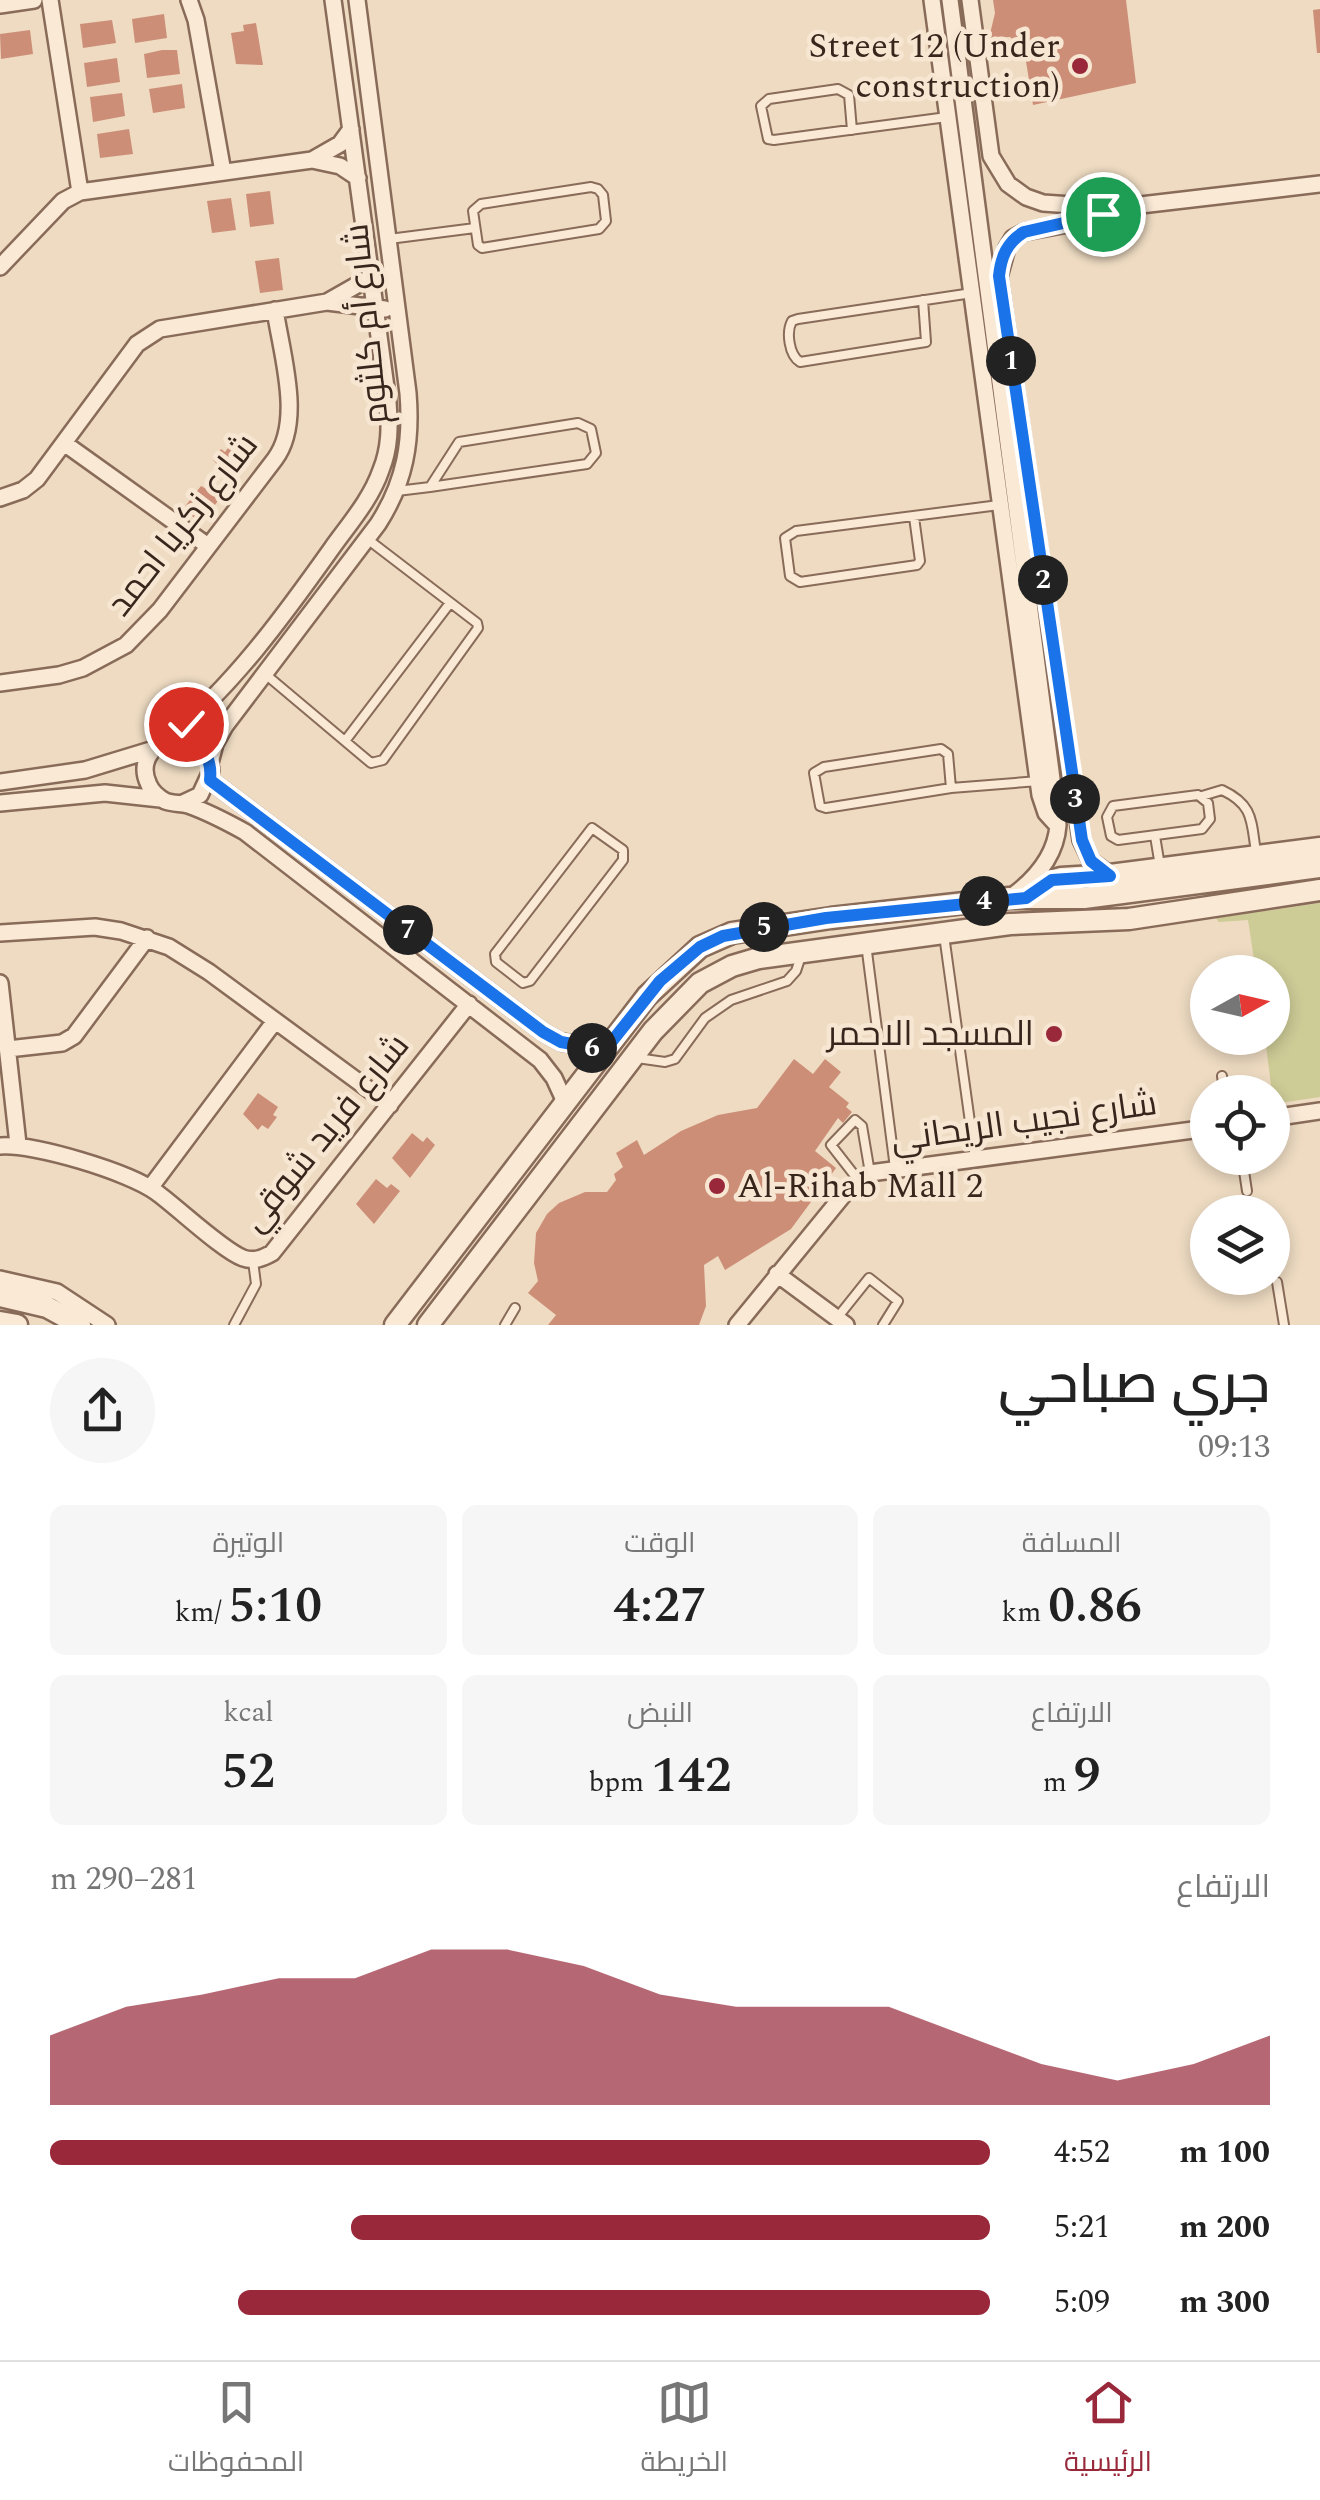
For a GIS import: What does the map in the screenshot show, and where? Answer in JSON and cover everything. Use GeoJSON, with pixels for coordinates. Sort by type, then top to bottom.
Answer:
{"type":"FeatureCollection","features":[{"type":"Feature","properties":{"kind":"street"},"geometry":{"type":"LineString","coordinates":[[0,4],[34,0]]}},
{"type":"Feature","properties":{"kind":"street"},"geometry":{"type":"LineString","coordinates":[[50,0],[80,192]]}},
{"type":"Feature","properties":{"kind":"street"},"geometry":{"type":"LineString","coordinates":[[189,0],[223,172]]}},
{"type":"Feature","properties":{"kind":"street","name":"شارع أم كلثوم"},"geometry":{"type":"LineString","coordinates":[[0,782],[85,770],[160,744],[205,707],[239,671],[317,569],[374,488],[383,468],[390,424],[333,0]]}},
{"type":"Feature","properties":{"kind":"street","name":"شارع أم كلثوم"},"geometry":{"type":"LineString","coordinates":[[210,771],[225,726],[366,538],[396,491],[406,460],[410,426],[357,0]]}},
{"type":"Feature","properties":{"kind":"street"},"geometry":{"type":"LineString","coordinates":[[932,0],[948,117],[967,203],[1058,826],[1053,847],[1040,871],[1018,898]]}},
{"type":"Feature","properties":{"kind":"street"},"geometry":{"type":"LineString","coordinates":[[950,0],[972,294],[997,415],[1001,505],[1042,804],[1058,826]]}},
{"type":"Feature","properties":{"kind":"street"},"geometry":{"type":"LineString","coordinates":[[970,0],[988,146],[1001,176],[1016,191],[1034,200],[1115,208],[1320,184]]}},
{"type":"Feature","properties":{"kind":"street"},"geometry":{"type":"LineString","coordinates":[[934,19],[952,17]]}},
{"type":"Feature","properties":{"kind":"street"},"geometry":{"type":"LineString","coordinates":[[312,160],[340,144],[351,128]]}},
{"type":"Feature","properties":{"kind":"street"},"geometry":{"type":"LineString","coordinates":[[0,267],[64,202],[80,192],[312,160],[340,166],[358,178]]}},
{"type":"Feature","properties":{"kind":"street"},"geometry":{"type":"LineString","coordinates":[[1110,876],[1091,861],[1082,840],[999,276],[1006,248],[1013,238],[1024,232],[1079,222],[1115,208]]}},
{"type":"Feature","properties":{"kind":"street"},"geometry":{"type":"LineString","coordinates":[[327,302],[372,277],[392,274]]}},
{"type":"Feature","properties":{"kind":"street"},"geometry":{"type":"LineString","coordinates":[[0,498],[23,490],[37,479],[137,344],[148,336],[174,326],[327,302],[376,310],[397,307]]}},
{"type":"Feature","properties":{"kind":"street","name":"شارع زكريا احمد"},"geometry":{"type":"LineString","coordinates":[[0,683],[59,675],[116,652],[144,628],[284,447],[291,419],[275,310]]}},
{"type":"Feature","properties":{"kind":"street"},"geometry":{"type":"LineString","coordinates":[[64,443],[208,546]]}},
{"type":"Feature","properties":{"kind":"street"},"geometry":{"type":"LineString","coordinates":[[164,800],[146,777],[148,757],[160,744],[176,738],[194,742],[201,747],[210,771],[543,1032],[561,1042],[605,1050]]}},
{"type":"Feature","properties":{"kind":"street"},"geometry":{"type":"LineString","coordinates":[[183,803],[200,796],[210,771]]}},
{"type":"Feature","properties":{"kind":"street"},"geometry":{"type":"LineString","coordinates":[[0,803],[105,793],[183,803],[245,832],[540,1060],[565,1102]]}},
{"type":"Feature","properties":{"kind":"street"},"geometry":{"type":"LineString","coordinates":[[1018,898],[1052,880],[1320,848]]}},
{"type":"Feature","properties":{"kind":"street"},"geometry":{"type":"LineString","coordinates":[[395,1325],[660,981],[700,947],[732,934],[826,918],[1018,898],[1099,896],[1320,867]]}},
{"type":"Feature","properties":{"kind":"street"},"geometry":{"type":"LineString","coordinates":[[438,1322],[632,1058],[676,1006],[715,974],[759,958],[866,942],[1046,922],[1202,916],[1320,890]]}},
{"type":"Feature","properties":{"kind":"street"},"geometry":{"type":"LineString","coordinates":[[826,918],[830,947]]}},
{"type":"Feature","properties":{"kind":"street"},"geometry":{"type":"LineString","coordinates":[[0,933],[95,927],[147,938],[190,958],[390,1104]]}},
{"type":"Feature","properties":{"kind":"street"},"geometry":{"type":"LineString","coordinates":[[8,1049],[62,1043],[74,1036],[147,938]]}},
{"type":"Feature","properties":{"kind":"street"},"geometry":{"type":"LineString","coordinates":[[0,984],[18,1144]]}},
{"type":"Feature","properties":{"kind":"street","name":"شارع فريد شوقي"},"geometry":{"type":"LineString","coordinates":[[0,1146],[18,1144],[150,1188],[240,1257],[252,1260],[272,1253],[469,1004]]}},
{"type":"Feature","properties":{"kind":"street"},"geometry":{"type":"LineString","coordinates":[[150,1188],[276,1021]]}},
{"type":"Feature","properties":{"kind":"street"},"geometry":{"type":"LineString","coordinates":[[1290,1115],[1320,1110]]}},
{"type":"Feature","properties":{"kind":"street","name":"شارع نجيب الريحاني"},"geometry":{"type":"LineString","coordinates":[[737,1325],[845,1193],[864,1177],[895,1168],[1190,1130]]}},
{"type":"Feature","properties":{"kind":"street"},"geometry":{"type":"LineString","coordinates":[[777,1274],[841,1321]]}},
{"type":"Feature","properties":{"kind":"street"},"geometry":{"type":"LineString","coordinates":[[0,1278],[57,1292],[108,1325]]}},
{"type":"Feature","properties":{"kind":"street"},"geometry":{"type":"LineString","coordinates":[[0,1296],[47,1308],[80,1325]]}},
{"type":"Feature","properties":{"kind":"street"},"geometry":{"type":"LineString","coordinates":[[0,1322],[17,1325]]}},
{"type":"Feature","properties":{"kind":"lane"},"geometry":{"type":"LineString","coordinates":[[852,130],[849,95],[838,89],[769,99],[761,106],[768,139],[852,130],[948,117]]}},
{"type":"Feature","properties":{"kind":"lane"},"geometry":{"type":"LineString","coordinates":[[591,188],[603,195],[606,221],[599,228],[482,248],[475,228],[473,211],[480,204],[591,188]]}},
{"type":"Feature","properties":{"kind":"lane"},"geometry":{"type":"LineString","coordinates":[[389,239],[475,228]]}},
{"type":"Feature","properties":{"kind":"lane"},"geometry":{"type":"LineString","coordinates":[[923,300],[926,342],[800,362],[792,354],[792,320],[923,300],[972,294]]}},
{"type":"Feature","properties":{"kind":"lane"},"geometry":{"type":"LineString","coordinates":[[396,491],[430,487],[587,464],[596,454],[591,429],[578,423],[459,442],[430,487]]}},
{"type":"Feature","properties":{"kind":"lane"},"geometry":{"type":"LineString","coordinates":[[914,517],[920,561],[917,566],[800,582],[790,576],[786,538],[796,531],[1001,505]]}},
{"type":"Feature","properties":{"kind":"lane"},"geometry":{"type":"LineString","coordinates":[[264,673],[371,762],[383,760],[476,634],[476,623],[366,538]]}},
{"type":"Feature","properties":{"kind":"lane"},"geometry":{"type":"LineString","coordinates":[[345,741],[450,603]]}},
{"type":"Feature","properties":{"kind":"lane"},"geometry":{"type":"LineString","coordinates":[[951,788],[948,754],[941,749],[824,767],[814,773],[816,800],[826,808],[951,788],[1040,780]]}},
{"type":"Feature","properties":{"kind":"lane"},"geometry":{"type":"LineString","coordinates":[[1202,796],[1208,804],[1210,819],[1206,827],[1114,839],[1109,832],[1108,812],[1118,806],[1222,790],[1244,804],[1250,813],[1256,857]]}},
{"type":"Feature","properties":{"kind":"lane"},"geometry":{"type":"LineString","coordinates":[[597,829],[623,850],[624,860],[530,982],[523,982],[509,972],[496,962],[495,954],[588,832],[597,829]]}},
{"type":"Feature","properties":{"kind":"lane"},"geometry":{"type":"LineString","coordinates":[[1155,836],[1160,869]]}},
{"type":"Feature","properties":{"kind":"lane"},"geometry":{"type":"LineString","coordinates":[[944,932],[975,1158]]}},
{"type":"Feature","properties":{"kind":"lane"},"geometry":{"type":"LineString","coordinates":[[866,942],[895,1168]]}},
{"type":"Feature","properties":{"kind":"lane"},"geometry":{"type":"LineString","coordinates":[[632,1058],[665,1062],[675,1059],[694,1029],[717,1008],[746,993],[787,981],[796,971],[802,952]]}},
{"type":"Feature","properties":{"kind":"lane"},"geometry":{"type":"LineString","coordinates":[[492,993],[509,972]]}},
{"type":"Feature","properties":{"kind":"lane"},"geometry":{"type":"LineString","coordinates":[[855,1120],[862,1126],[864,1177],[831,1145],[855,1120]]}},
{"type":"Feature","properties":{"kind":"lane"},"geometry":{"type":"LineString","coordinates":[[1245,1175],[1247,1191]]}},
{"type":"Feature","properties":{"kind":"lane"},"geometry":{"type":"LineString","coordinates":[[234,1325],[256,1284],[252,1260]]}},
{"type":"Feature","properties":{"kind":"lane"},"geometry":{"type":"LineString","coordinates":[[841,1321],[869,1278],[898,1301],[883,1325]]}},
{"type":"Feature","properties":{"kind":"lane"},"geometry":{"type":"LineString","coordinates":[[1280,1295],[1284,1325]]}},
{"type":"Feature","properties":{"kind":"lane"},"geometry":{"type":"LineString","coordinates":[[506,1325],[515,1308]]}},
{"type":"Feature","properties":{"kind":"shaded area"},"geometry":{"type":"Polygon","coordinates":[[[1320,903],[1320,1097],[1290,1101],[1290,1075],[1270,1075],[1267,1055],[1290,1055],[1290,955],[1253,955],[1248,920],[1219,922],[1216,918],[1320,903]]]}},
{"type":"Feature","properties":{"kind":"building","name":"Street 12 (Under construction)"},"geometry":{"type":"Polygon","coordinates":[[[993,0],[1126,0],[1136,83],[1033,105],[1024,49],[1010,37],[989,38],[995,13],[993,0]]]}},
{"type":"Feature","properties":{"kind":"building"},"geometry":{"type":"Polygon","coordinates":[[[1320,9],[1320,53],[1317,53],[1313,10],[1320,9]]]}},
{"type":"Feature","properties":{"kind":"building"},"geometry":{"type":"Polygon","coordinates":[[[164,14],[167,38],[135,43],[132,19],[164,14]]]}},
{"type":"Feature","properties":{"kind":"building"},"geometry":{"type":"Polygon","coordinates":[[[112,20],[116,43],[83,48],[80,24],[112,20]]]}},
{"type":"Feature","properties":{"kind":"building"},"geometry":{"type":"Polygon","coordinates":[[[256,23],[263,65],[236,64],[231,33],[256,23]]]}},
{"type":"Feature","properties":{"kind":"building"},"geometry":{"type":"Polygon","coordinates":[[[30,30],[33,54],[1,59],[0,34],[30,30]]]}},
{"type":"Feature","properties":{"kind":"building"},"geometry":{"type":"Polygon","coordinates":[[[177,50],[180,74],[147,78],[144,54],[177,50]]]}},
{"type":"Feature","properties":{"kind":"building"},"geometry":{"type":"Polygon","coordinates":[[[117,58],[120,82],[87,87],[84,63],[117,58]]]}},
{"type":"Feature","properties":{"kind":"building"},"geometry":{"type":"Polygon","coordinates":[[[182,84],[185,108],[153,113],[149,89],[182,84]]]}},
{"type":"Feature","properties":{"kind":"building"},"geometry":{"type":"Polygon","coordinates":[[[122,93],[125,116],[93,122],[90,97],[122,93]]]}},
{"type":"Feature","properties":{"kind":"building"},"geometry":{"type":"Polygon","coordinates":[[[129,129],[133,154],[100,158],[97,134],[129,129]]]}},
{"type":"Feature","properties":{"kind":"building"},"geometry":{"type":"Polygon","coordinates":[[[270,191],[274,224],[250,227],[246,194],[270,191]]]}},
{"type":"Feature","properties":{"kind":"building"},"geometry":{"type":"Polygon","coordinates":[[[231,198],[236,230],[212,233],[207,201],[231,198]]]}},
{"type":"Feature","properties":{"kind":"building"},"geometry":{"type":"Polygon","coordinates":[[[279,258],[283,290],[260,293],[255,261],[279,258]]]}},
{"type":"Feature","properties":{"kind":"building"},"geometry":{"type":"Polygon","coordinates":[[[231,444],[251,460],[233,481],[213,460],[231,444]]]}},
{"type":"Feature","properties":{"kind":"building"},"geometry":{"type":"Polygon","coordinates":[[[201,486],[221,497],[201,523],[183,509],[201,486]]]}},
{"type":"Feature","properties":{"kind":"building","name":"Al-Rihab Mall 2"},"geometry":{"type":"Polygon","coordinates":[[[794,1059],[813,1074],[825,1059],[841,1072],[829,1087],[849,1103],[846,1107],[852,1112],[843,1123],[838,1118],[815,1151],[836,1168],[791,1229],[725,1270],[718,1256],[704,1265],[706,1306],[699,1325],[548,1325],[556,1315],[528,1293],[538,1281],[534,1263],[536,1233],[547,1214],[559,1203],[585,1192],[607,1192],[616,1180],[614,1174],[623,1167],[616,1153],[637,1140],[644,1155],[681,1131],[718,1115],[757,1108],[794,1059]]]}},
{"type":"Feature","properties":{"kind":"building"},"geometry":{"type":"Polygon","coordinates":[[[258,1093],[278,1107],[273,1115],[277,1117],[268,1129],[262,1125],[258,1130],[243,1114],[258,1093]]]}},
{"type":"Feature","properties":{"kind":"building"},"geometry":{"type":"Polygon","coordinates":[[[412,1133],[423,1142],[427,1137],[435,1145],[410,1178],[392,1158],[412,1133]]]}},
{"type":"Feature","properties":{"kind":"building"},"geometry":{"type":"Polygon","coordinates":[[[376,1179],[387,1188],[391,1184],[400,1191],[374,1224],[356,1204],[376,1179]]]}},
{"type":"Feature","properties":{"kind":"place","name":"Street 12 (Under construction)"},"geometry":{"type":"Point","coordinates":[1080,66]}},
{"type":"Feature","properties":{"kind":"place","name":"المسجد الاحمر"},"geometry":{"type":"Point","coordinates":[1054,1034]}},
{"type":"Feature","properties":{"kind":"place","name":"Al-Rihab Mall 2"},"geometry":{"type":"Point","coordinates":[717,1186]}},
{"type":"Feature","properties":{"kind":"route"},"geometry":{"type":"LineString","coordinates":[[186,724],[167,740],[185,738],[201,747],[210,763],[210,780],[543,1032],[561,1042],[605,1050],[660,981],[700,947],[723,936],[826,918],[1026,898],[1052,880],[1110,876],[1091,861],[1083,848],[999,276],[1002,258],[1013,238],[1103,214]]}}]}
